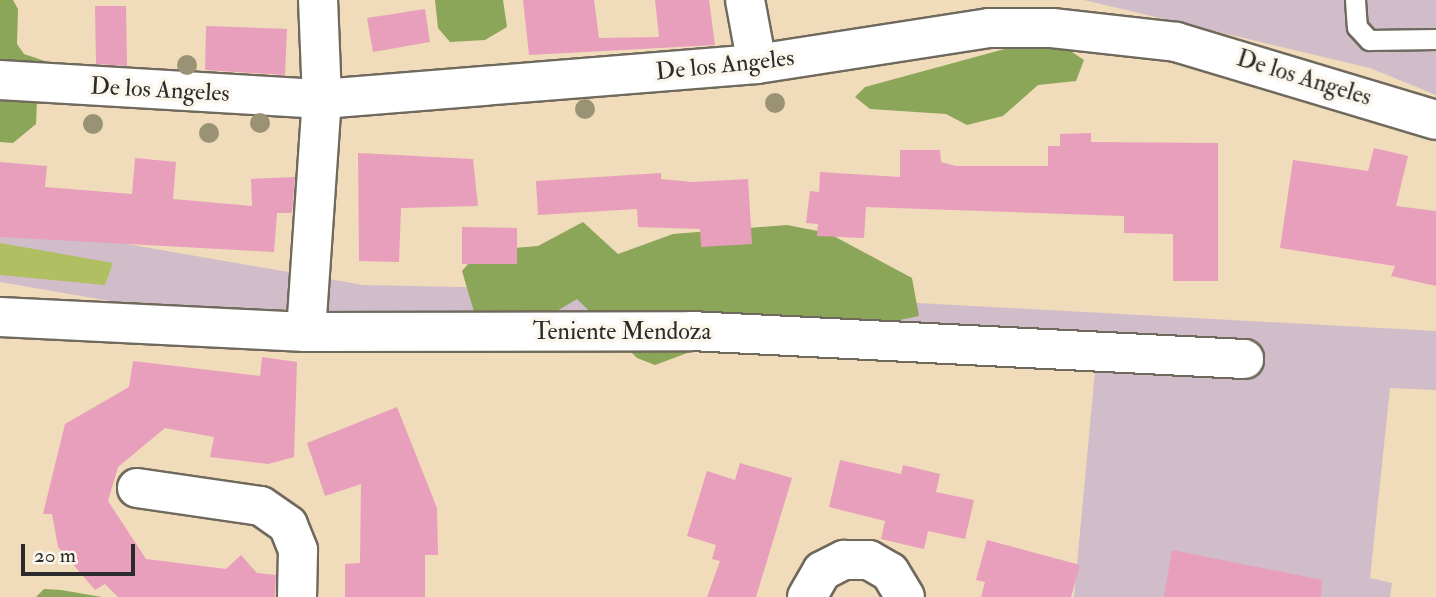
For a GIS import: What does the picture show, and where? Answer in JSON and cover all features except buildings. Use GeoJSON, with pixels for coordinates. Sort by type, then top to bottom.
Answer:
{"type":"FeatureCollection","features":[{"type":"Feature","properties":{"kind":"street"},"geometry":{"type":"LineString","coordinates":[[306,332],[323,99],[318,0]]}},
{"type":"Feature","properties":{"kind":"street"},"geometry":{"type":"LineString","coordinates":[[745,0],[757,64]]}},
{"type":"Feature","properties":{"kind":"street","name":"De los Angeles"},"geometry":{"type":"LineString","coordinates":[[0,80],[323,99],[757,64],[989,28],[1121,32],[1270,66],[1436,120]]}},
{"type":"Feature","properties":{"kind":"street","name":"Teniente Mendoza"},"geometry":{"type":"LineString","coordinates":[[0,317],[306,332],[691,331],[1244,359]]}},
{"type":"Feature","properties":{"kind":"street"},"geometry":{"type":"LineString","coordinates":[[137,488],[261,506],[288,525],[298,550],[297,597]]}},
{"type":"Feature","properties":{"kind":"street"},"geometry":{"type":"LineString","coordinates":[[807,597],[822,571],[844,560],[869,560],[890,572],[905,597]]}},
{"type":"Feature","properties":{"kind":"lane"},"geometry":{"type":"LineString","coordinates":[[1354,0],[1357,27],[1369,40],[1436,39]]}},
{"type":"Feature","properties":{"kind":"shaded area"},"geometry":{"type":"Polygon","coordinates":[[[1084,0],[1436,0],[1436,95],[1370,68],[1084,0]]]}},
{"type":"Feature","properties":{"kind":"shaded area"},"geometry":{"type":"Polygon","coordinates":[[[0,222],[363,285],[715,292],[1436,331],[1436,390],[1390,388],[1370,578],[1392,583],[1390,597],[1074,597],[1095,371],[705,351],[359,344],[0,282],[0,222]]]}},
{"type":"Feature","properties":{"kind":"green space"},"geometry":{"type":"Polygon","coordinates":[[[0,0],[13,0],[18,9],[17,44],[24,54],[60,66],[37,101],[36,124],[13,143],[0,142],[0,0]]]}},
{"type":"Feature","properties":{"kind":"green space"},"geometry":{"type":"Polygon","coordinates":[[[435,0],[503,0],[507,27],[485,40],[450,42],[438,28],[435,0]]]}},
{"type":"Feature","properties":{"kind":"green space"},"geometry":{"type":"Polygon","coordinates":[[[1012,47],[1066,48],[1084,60],[1076,81],[1038,85],[1003,116],[967,125],[946,114],[870,109],[855,97],[865,87],[1012,47]]]}},
{"type":"Feature","properties":{"kind":"green space"},"geometry":{"type":"Polygon","coordinates":[[[583,222],[618,254],[673,234],[787,225],[828,233],[912,278],[919,316],[842,332],[717,342],[655,365],[637,358],[577,299],[532,326],[475,315],[462,271],[479,251],[538,246],[583,222]]]}},
{"type":"Feature","properties":{"kind":"green space"},"geometry":{"type":"Polygon","coordinates":[[[0,243],[113,263],[105,285],[0,275],[0,243]]]}},
{"type":"Feature","properties":{"kind":"green space"},"geometry":{"type":"Polygon","coordinates":[[[44,589],[61,590],[102,597],[36,597],[44,589]]]}}]}
